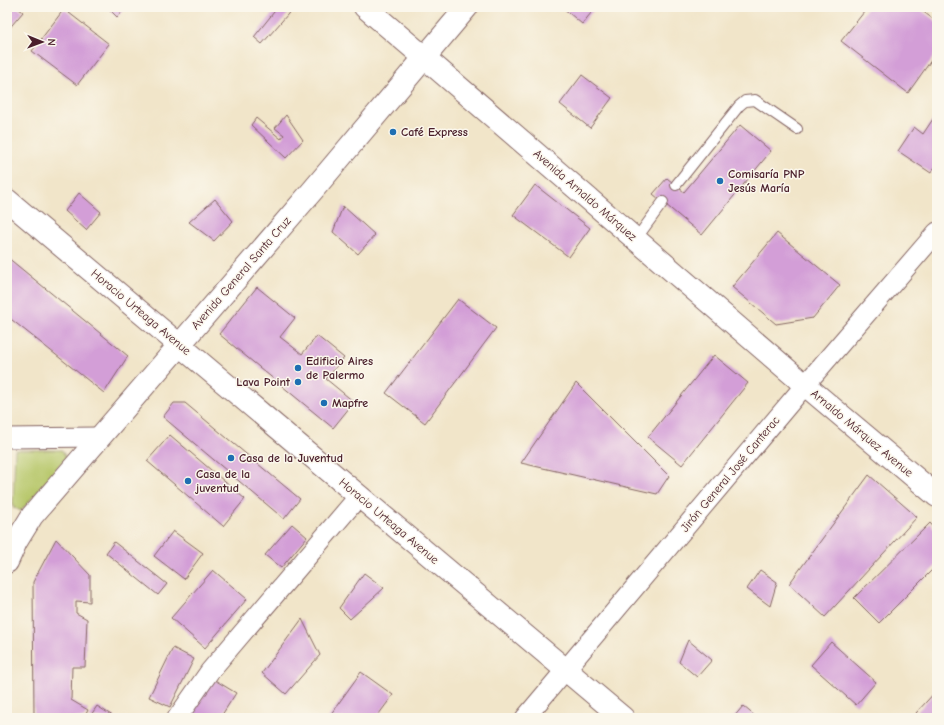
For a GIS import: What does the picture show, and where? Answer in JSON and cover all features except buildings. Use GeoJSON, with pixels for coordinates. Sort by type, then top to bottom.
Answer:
{"type":"FeatureCollection","features":[{"type":"Feature","properties":{"kind":"street","name":"Avenida Arnaldo Márquez"},"geometry":{"type":"LineString","coordinates":[[365,7],[805,385]]}},
{"type":"Feature","properties":{"kind":"street","name":"Avenida General Santa Cruz"},"geometry":{"type":"LineString","coordinates":[[7,562],[16,542],[32,516],[425,58],[467,7]]}},
{"type":"Feature","properties":{"kind":"street","name":"Horacio Urteaga Avenue"},"geometry":{"type":"LineString","coordinates":[[7,200],[623,718]]}},
{"type":"Feature","properties":{"kind":"street","name":"Jirón General José Canterac"},"geometry":{"type":"LineString","coordinates":[[526,718],[805,385],[937,232]]}},
{"type":"Feature","properties":{"kind":"street","name":"Arnaldo Márquez Avenue"},"geometry":{"type":"LineString","coordinates":[[805,385],[937,496]]}},
{"type":"Feature","properties":{"kind":"street"},"geometry":{"type":"LineString","coordinates":[[7,438],[99,437]]}},
{"type":"Feature","properties":{"kind":"street"},"geometry":{"type":"LineString","coordinates":[[177,718],[210,671],[359,496]]}},
{"type":"Feature","properties":{"kind":"lane"},"geometry":{"type":"LineString","coordinates":[[676,185],[745,100],[755,100],[797,129]]}},
{"type":"Feature","properties":{"kind":"lane"},"geometry":{"type":"LineString","coordinates":[[636,239],[663,202]]}},
{"type":"Feature","properties":{"kind":"green space"},"geometry":{"type":"Polygon","coordinates":[[[15,450],[62,450],[66,458],[21,511],[13,507],[15,450]]]}},
{"type":"Feature","properties":{"kind":"place","name":"Café Express"},"geometry":{"type":"Point","coordinates":[393,132]}},
{"type":"Feature","properties":{"kind":"place","name":"Comisaría PNP Jesús María"},"geometry":{"type":"Point","coordinates":[720,181]}},
{"type":"Feature","properties":{"kind":"place","name":"Edificio Aires de Palermo"},"geometry":{"type":"Point","coordinates":[298,368]}},
{"type":"Feature","properties":{"kind":"place","name":"Lava Point"},"geometry":{"type":"Point","coordinates":[298,382]}},
{"type":"Feature","properties":{"kind":"place","name":"Mapfre"},"geometry":{"type":"Point","coordinates":[324,403]}},
{"type":"Feature","properties":{"kind":"place","name":"Casa de la Juventud"},"geometry":{"type":"Point","coordinates":[231,458]}},
{"type":"Feature","properties":{"kind":"place","name":"Casa de la juventud"},"geometry":{"type":"Point","coordinates":[188,481]}}]}
